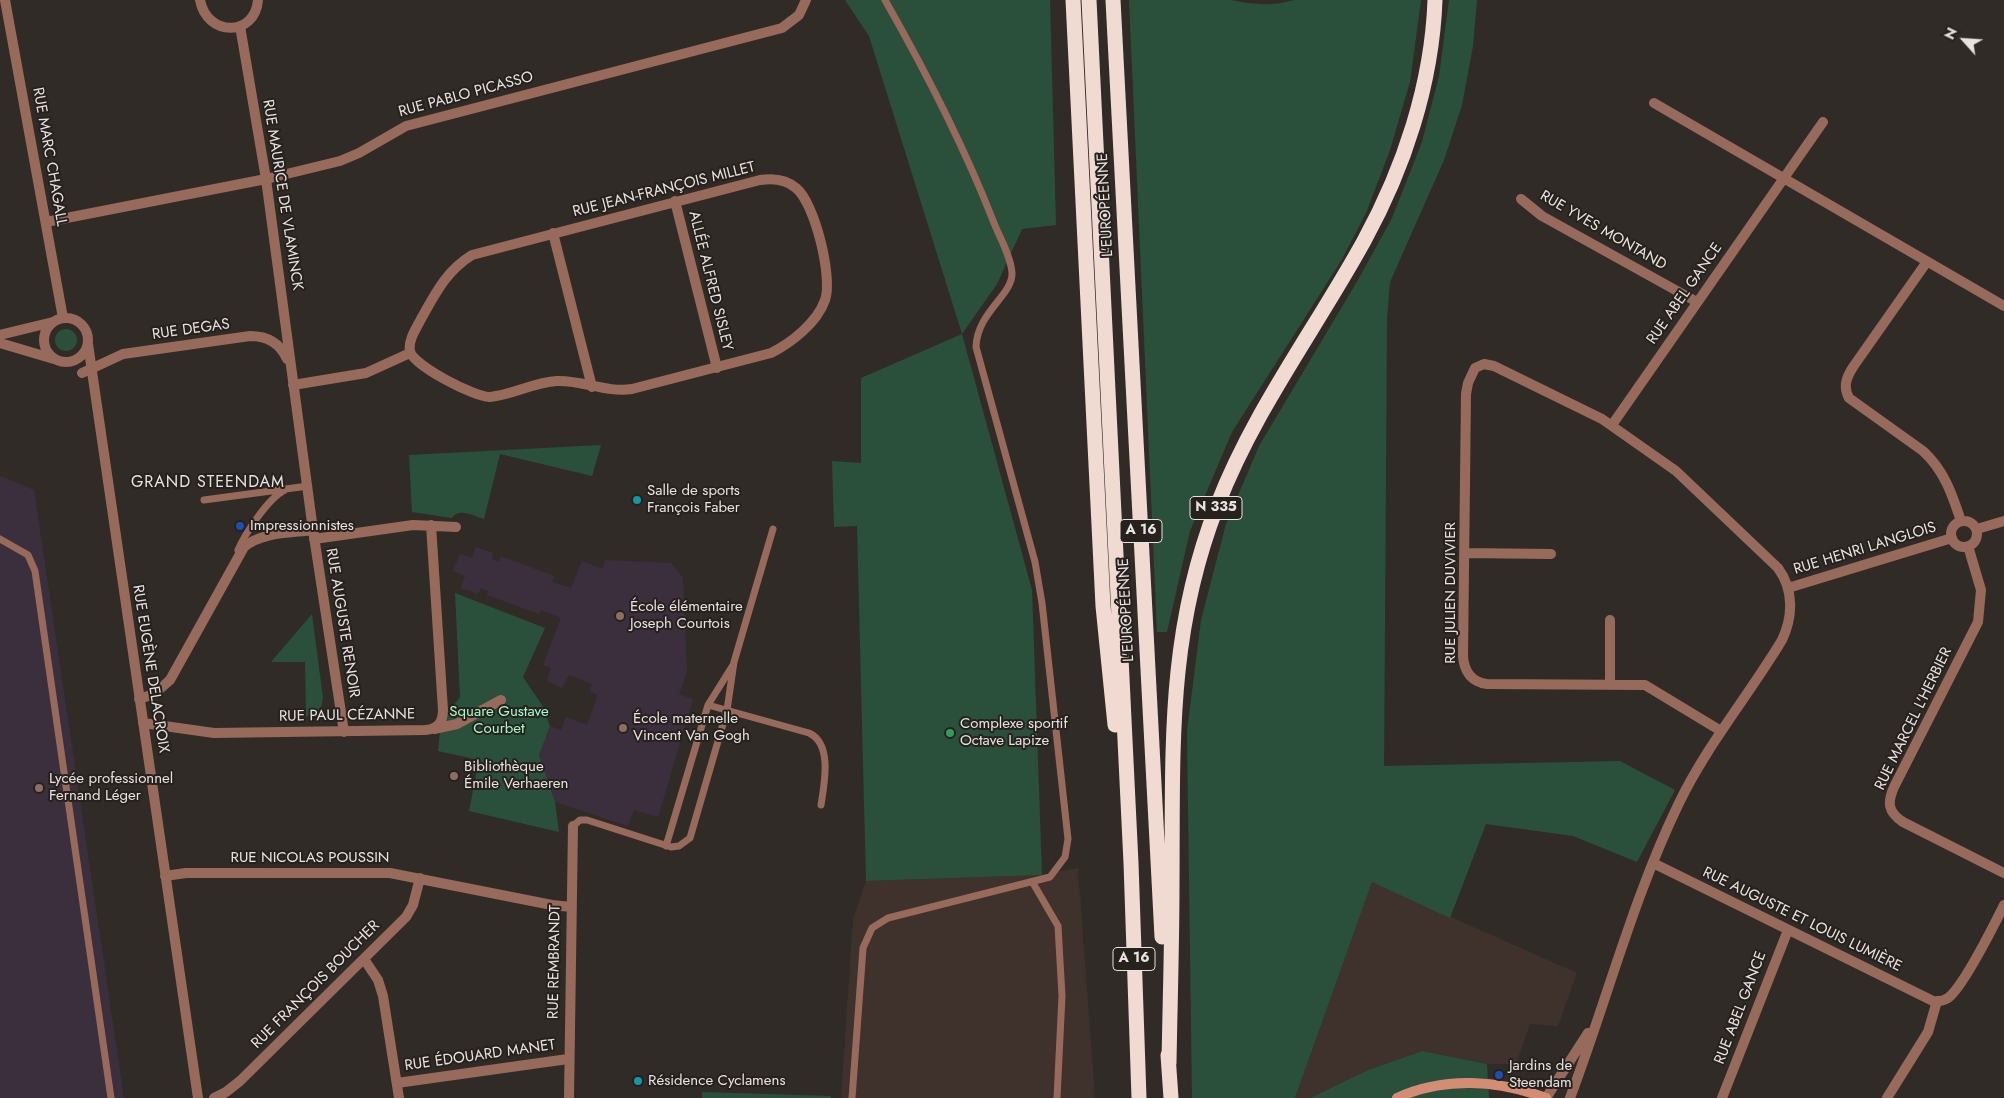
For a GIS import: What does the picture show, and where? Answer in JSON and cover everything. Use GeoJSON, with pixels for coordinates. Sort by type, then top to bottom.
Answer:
{"type":"FeatureCollection","features":[{"type":"Feature","properties":{"kind":"highway"},"geometry":{"type":"LineString","coordinates":[[1073,0],[1105,632],[1131,863]]}},
{"type":"Feature","properties":{"kind":"highway","name":"L'EUROPÉENNE"},"geometry":{"type":"LineString","coordinates":[[1089,0],[1131,863],[1139,1098]]}},
{"type":"Feature","properties":{"kind":"highway","name":"L'EUROPÉENNE"},"geometry":{"type":"LineString","coordinates":[[1113,0],[1171,1098]]}},
{"type":"Feature","properties":{"kind":"highway","name":"N 335"},"geometry":{"type":"LineString","coordinates":[[1169,1063],[1173,706],[1181,637],[1195,573],[1217,506],[1248,436],[1364,240],[1393,180],[1409,138],[1422,89],[1435,0]]}},
{"type":"Feature","properties":{"kind":"street","name":"RUE MARC CHAGALL"},"geometry":{"type":"LineString","coordinates":[[5,0],[64,318]]}},
{"type":"Feature","properties":{"kind":"street"},"geometry":{"type":"LineString","coordinates":[[200,0],[206,16],[214,24],[228,28],[240,26],[254,14],[258,0]]}},
{"type":"Feature","properties":{"kind":"street","name":"RUE PABLO PICASSO"},"geometry":{"type":"LineString","coordinates":[[46,222],[266,179],[345,159],[396,129],[416,123],[782,28],[794,20],[804,5]]}},
{"type":"Feature","properties":{"kind":"street","name":"RUE MAURICE DE VLAMINCK"},"geometry":{"type":"LineString","coordinates":[[240,26],[266,179],[291,370]]}},
{"type":"Feature","properties":{"kind":"street"},"geometry":{"type":"LineString","coordinates":[[1654,103],[1926,263],[2004,306]]}},
{"type":"Feature","properties":{"kind":"street","name":"RUE ABEL GANCE"},"geometry":{"type":"LineString","coordinates":[[1612,425],[1823,122]]}},
{"type":"Feature","properties":{"kind":"street","name":"RUE JEAN-FRANÇOIS MILLET"},"geometry":{"type":"LineString","coordinates":[[760,180],[785,181],[801,192],[808,204],[826,267],[828,289],[824,303],[800,332],[771,354],[632,389],[611,390],[556,381],[495,396],[481,396],[420,364],[410,353],[410,343],[415,330],[446,276],[458,264],[478,252],[675,201],[760,180]]}},
{"type":"Feature","properties":{"kind":"street","name":"RUE YVES MONTAND"},"geometry":{"type":"LineString","coordinates":[[1521,199],[1542,216],[1697,302]]}},
{"type":"Feature","properties":{"kind":"street","name":"ALLÉE ALFRED SISLEY"},"geometry":{"type":"LineString","coordinates":[[675,201],[717,368]]}},
{"type":"Feature","properties":{"kind":"street"},"geometry":{"type":"LineString","coordinates":[[553,233],[592,387]]}},
{"type":"Feature","properties":{"kind":"street"},"geometry":{"type":"LineString","coordinates":[[1926,263],[1853,367],[1846,379],[1845,387],[1849,398],[1933,460],[1948,483],[1961,521]]}},
{"type":"Feature","properties":{"kind":"street"},"geometry":{"type":"LineString","coordinates":[[0,335],[64,318],[74,320],[83,326],[88,344],[80,357],[66,362],[0,343]]}},
{"type":"Feature","properties":{"kind":"street"},"geometry":{"type":"LineString","coordinates":[[53,322],[45,333],[44,342],[47,352],[55,360]]}},
{"type":"Feature","properties":{"kind":"street","name":"RUE DEGAS"},"geometry":{"type":"LineString","coordinates":[[86,370],[123,354],[258,336],[274,341],[280,347],[291,370]]}},
{"type":"Feature","properties":{"kind":"street","name":"RUE EUGÈNE DELACROIX"},"geometry":{"type":"LineString","coordinates":[[88,344],[86,370],[94,393],[198,1098]]}},
{"type":"Feature","properties":{"kind":"street"},"geometry":{"type":"LineString","coordinates":[[293,385],[366,373],[410,353]]}},
{"type":"Feature","properties":{"kind":"street","name":"RUE EUGÈNE DELACROIX"},"geometry":{"type":"LineString","coordinates":[[66,362],[86,370]]}},
{"type":"Feature","properties":{"kind":"street","name":"RUE JULIEN DUVIVIER"},"geometry":{"type":"LineString","coordinates":[[1612,425],[1494,366],[1484,364],[1475,368],[1466,388],[1463,656],[1466,671],[1473,679],[1487,684],[1610,683],[1649,686],[1721,731]]}},
{"type":"Feature","properties":{"kind":"street","name":"RUE AUGUSTE RENOIR"},"geometry":{"type":"LineString","coordinates":[[291,370],[344,732]]}},
{"type":"Feature","properties":{"kind":"street"},"geometry":{"type":"LineString","coordinates":[[1570,1098],[1653,863],[1679,803],[1721,731],[1784,635],[1790,613],[1788,588],[1784,578],[1774,564],[1694,486],[1612,425]]}},
{"type":"Feature","properties":{"kind":"street"},"geometry":{"type":"LineString","coordinates":[[1977,530],[2004,520]]}},
{"type":"Feature","properties":{"kind":"street"},"geometry":{"type":"LineString","coordinates":[[1961,521],[1972,523],[1977,530],[1976,538],[1968,546],[1958,545],[1952,538],[1952,527],[1961,521]]}},
{"type":"Feature","properties":{"kind":"street"},"geometry":{"type":"LineString","coordinates":[[139,699],[154,694],[170,680],[234,562],[244,547],[252,540],[403,526],[431,525],[456,527]]}},
{"type":"Feature","properties":{"kind":"street","name":"RUE PAUL CÉZANNE"},"geometry":{"type":"LineString","coordinates":[[143,723],[214,733],[430,730],[442,722],[443,710],[431,525]]}},
{"type":"Feature","properties":{"kind":"street","name":"RUE HENRI LANGLOIS"},"geometry":{"type":"LineString","coordinates":[[1788,588],[1952,538]]}},
{"type":"Feature","properties":{"kind":"street","name":"RUE MARCEL L'HERBIER"},"geometry":{"type":"LineString","coordinates":[[1968,546],[1981,590],[1978,622],[1894,787],[1889,803],[1892,813],[1903,822],[2004,873]]}},
{"type":"Feature","properties":{"kind":"street"},"geometry":{"type":"LineString","coordinates":[[1465,553],[1552,554]]}},
{"type":"Feature","properties":{"kind":"street"},"geometry":{"type":"LineString","coordinates":[[1610,620],[1610,683]]}},
{"type":"Feature","properties":{"kind":"street"},"geometry":{"type":"LineString","coordinates":[[430,730],[457,724],[501,700]]}},
{"type":"Feature","properties":{"kind":"street","name":"RUE REMBRANDT"},"geometry":{"type":"LineString","coordinates":[[569,1098],[568,1060],[573,826]]}},
{"type":"Feature","properties":{"kind":"street","name":"RUE AUGUSTE ET LOUIS LUMIÈRE"},"geometry":{"type":"LineString","coordinates":[[1653,863],[1926,998],[1937,1001]]}},
{"type":"Feature","properties":{"kind":"street","name":"RUE NICOLAS POUSSIN"},"geometry":{"type":"LineString","coordinates":[[165,876],[186,873],[374,872],[420,878],[552,905],[571,907]]}},
{"type":"Feature","properties":{"kind":"street","name":"RUE FRANÇOIS BOUCHER"},"geometry":{"type":"LineString","coordinates":[[214,1098],[240,1082],[409,913],[420,878]]}},
{"type":"Feature","properties":{"kind":"street"},"geometry":{"type":"LineString","coordinates":[[1887,1098],[1928,1032],[1937,1001],[1948,998],[1956,989],[2004,905]]}},
{"type":"Feature","properties":{"kind":"street","name":"RUE ABEL GANCE"},"geometry":{"type":"LineString","coordinates":[[1722,1098],[1788,930]]}},
{"type":"Feature","properties":{"kind":"street"},"geometry":{"type":"LineString","coordinates":[[364,959],[378,980],[383,996],[399,1098]]}},
{"type":"Feature","properties":{"kind":"street"},"geometry":{"type":"LineString","coordinates":[[1397,1098],[1430,1086],[1468,1083],[1498,1085],[1546,1098],[1588,1034],[1601,1008]]}},
{"type":"Feature","properties":{"kind":"street","name":"RUE ÉDOUARD MANET"},"geometry":{"type":"LineString","coordinates":[[397,1083],[568,1060]]}},
{"type":"Feature","properties":{"kind":"lane"},"geometry":{"type":"LineString","coordinates":[[852,1098],[862,948],[872,928],[888,918],[1050,878],[1065,857],[1068,839],[1067,812],[1042,603],[1035,562],[976,347],[977,334],[983,319],[1008,289],[1012,272],[977,180],[885,0]]}},
{"type":"Feature","properties":{"kind":"lane"},"geometry":{"type":"LineString","coordinates":[[204,500],[308,486]]}},
{"type":"Feature","properties":{"kind":"lane"},"geometry":{"type":"LineString","coordinates":[[234,562],[243,540],[251,527],[277,495],[287,489]]}},
{"type":"Feature","properties":{"kind":"lane"},"geometry":{"type":"LineString","coordinates":[[573,826],[580,820],[587,820],[666,846],[676,847],[683,844],[693,832],[727,710],[734,662],[773,529]]}},
{"type":"Feature","properties":{"kind":"lane"},"geometry":{"type":"LineString","coordinates":[[0,540],[28,555],[35,570],[111,1098]]}},
{"type":"Feature","properties":{"kind":"lane"},"geometry":{"type":"LineString","coordinates":[[666,846],[708,705],[734,662]]}},
{"type":"Feature","properties":{"kind":"lane"},"geometry":{"type":"LineString","coordinates":[[708,705],[810,733],[817,738],[820,744],[824,768],[822,805]]}},
{"type":"Feature","properties":{"kind":"lane"},"geometry":{"type":"LineString","coordinates":[[1033,883],[1058,926],[1062,996],[1057,1098]]}},
{"type":"Feature","properties":{"kind":"shaded area","name":"Lycée professionnel Fernand Léger"},"geometry":{"type":"Polygon","coordinates":[[[0,476],[34,490],[124,1098],[0,1098],[0,476]]]}},
{"type":"Feature","properties":{"kind":"shaded area"},"geometry":{"type":"Polygon","coordinates":[[[476,547],[493,553],[492,559],[499,562],[501,556],[554,576],[552,582],[571,588],[582,561],[602,569],[606,560],[671,563],[683,578],[687,672],[679,694],[693,699],[658,817],[634,810],[628,826],[555,802],[539,755],[550,726],[561,730],[566,717],[587,725],[598,695],[590,692],[592,684],[569,675],[562,688],[547,681],[551,668],[543,665],[561,618],[541,610],[539,614],[487,595],[488,591],[481,588],[478,594],[461,588],[465,576],[453,571],[460,554],[472,558],[476,547]]]}},
{"type":"Feature","properties":{"kind":"shaded area"},"geometry":{"type":"Polygon","coordinates":[[[1078,868],[1095,1098],[841,1098],[853,919],[866,881],[1042,875],[1078,868]]]}},
{"type":"Feature","properties":{"kind":"shaded area"},"geometry":{"type":"Polygon","coordinates":[[[1372,882],[1577,973],[1558,1026],[1530,1024],[1516,1064],[1487,1064],[1422,1051],[1368,1070],[1310,1098],[1295,1098],[1372,882]]]}},
{"type":"Feature","properties":{"kind":"green space"},"geometry":{"type":"Polygon","coordinates":[[[845,0],[1050,0],[1056,225],[1022,229],[997,284],[962,334],[869,36],[845,0]]]}},
{"type":"Feature","properties":{"kind":"green space"},"geometry":{"type":"Polygon","coordinates":[[[1129,0],[1231,0],[1263,4],[1294,0],[1421,0],[1410,82],[1390,150],[1366,213],[1341,261],[1232,432],[1190,531],[1167,632],[1157,632],[1129,0]]]}},
{"type":"Feature","properties":{"kind":"green space"},"geometry":{"type":"Polygon","coordinates":[[[1449,0],[1477,0],[1473,46],[1462,105],[1444,160],[1390,282],[1387,318],[1384,766],[1620,761],[1675,790],[1637,862],[1573,836],[1486,824],[1450,918],[1372,882],[1295,1098],[1192,1098],[1187,731],[1201,620],[1226,524],[1259,446],[1358,280],[1392,218],[1422,142],[1439,76],[1449,0]]]}},
{"type":"Feature","properties":{"kind":"green space"},"geometry":{"type":"Polygon","coordinates":[[[62,329],[70,329],[77,336],[77,344],[70,351],[62,351],[55,344],[55,336],[62,329]]]}},
{"type":"Feature","properties":{"kind":"green space","name":"Complexe sportif Octave Lapize"},"geometry":{"type":"Polygon","coordinates":[[[962,334],[1032,590],[1042,875],[866,881],[857,526],[834,527],[832,461],[861,463],[861,378],[962,334]]]}},
{"type":"Feature","properties":{"kind":"green space"},"geometry":{"type":"Polygon","coordinates":[[[601,445],[592,476],[500,454],[484,519],[463,513],[459,513],[452,518],[412,512],[409,455],[601,445]]]}},
{"type":"Feature","properties":{"kind":"green space","name":"Square Gustave Courbet"},"geometry":{"type":"Polygon","coordinates":[[[455,593],[545,628],[523,677],[542,705],[550,726],[539,755],[555,802],[559,832],[469,811],[479,760],[438,751],[441,722],[460,697],[455,593]]]}},
{"type":"Feature","properties":{"kind":"green space"},"geometry":{"type":"Polygon","coordinates":[[[312,614],[323,698],[321,708],[306,717],[305,662],[271,662],[312,614]]]}},
{"type":"Feature","properties":{"kind":"green space"},"geometry":{"type":"Polygon","coordinates":[[[1422,1051],[1487,1064],[1489,1098],[1310,1098],[1368,1070],[1422,1051]]]}},
{"type":"Feature","properties":{"kind":"green space"},"geometry":{"type":"Polygon","coordinates":[[[702,1092],[831,1096],[831,1098],[702,1098],[702,1092]]]}},
{"type":"Feature","properties":{"kind":"place","name":"Salle de sports François Faber"},"geometry":{"type":"Point","coordinates":[637,500]}},
{"type":"Feature","properties":{"kind":"place","name":"Impressionnistes"},"geometry":{"type":"Point","coordinates":[240,526]}},
{"type":"Feature","properties":{"kind":"place","name":"École élémentaire Joseph Courtois"},"geometry":{"type":"Point","coordinates":[620,616]}},
{"type":"Feature","properties":{"kind":"place","name":"École maternelle Vincent Van Gogh"},"geometry":{"type":"Point","coordinates":[623,728]}},
{"type":"Feature","properties":{"kind":"place","name":"Complexe sportif Octave Lapize"},"geometry":{"type":"Point","coordinates":[950,733]}},
{"type":"Feature","properties":{"kind":"place","name":"Bibliothèque Émile Verhaeren"},"geometry":{"type":"Point","coordinates":[454,776]}},
{"type":"Feature","properties":{"kind":"place","name":"Lycée professionnel Fernand Léger"},"geometry":{"type":"Point","coordinates":[39,788]}},
{"type":"Feature","properties":{"kind":"place","name":"Jardins de Steendam"},"geometry":{"type":"Point","coordinates":[1499,1075]}},
{"type":"Feature","properties":{"kind":"place","name":"Résidence Cyclamens"},"geometry":{"type":"Point","coordinates":[638,1081]}},
{"type":"Feature","properties":{"kind":"district","name":"GRAND STEENDAM"},"geometry":{"type":"Point","coordinates":[208,483]}}]}
